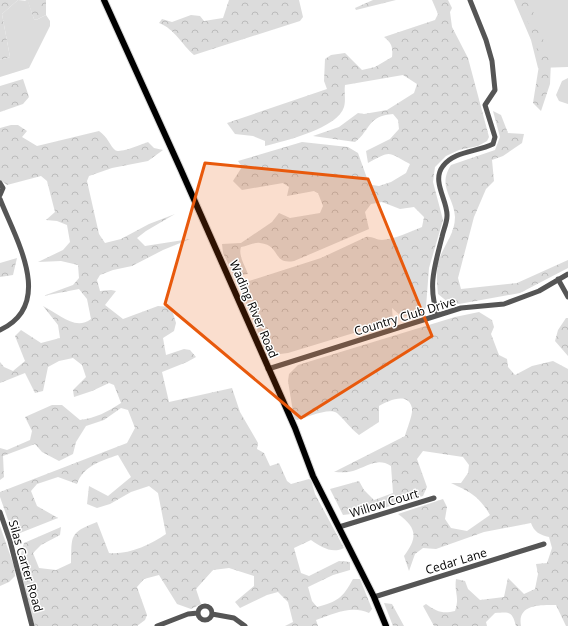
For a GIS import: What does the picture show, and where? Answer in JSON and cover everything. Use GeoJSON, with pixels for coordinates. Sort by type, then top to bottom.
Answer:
{"type":"FeatureCollection","features":[{"type":"Feature","properties":{"kind":"main road","name":"Wading River Road"},"geometry":{"type":"LineString","coordinates":[[104,0],[295,428],[313,476],[374,597],[386,626]]}},
{"type":"Feature","properties":{"kind":"street"},"geometry":{"type":"LineString","coordinates":[[438,315],[432,300],[434,270],[447,216],[438,183],[442,166],[458,155],[493,144],[494,137],[486,105],[495,90],[492,61],[486,40],[470,0]]}},
{"type":"Feature","properties":{"kind":"street"},"geometry":{"type":"LineString","coordinates":[[0,183],[3,188],[0,195]]}},
{"type":"Feature","properties":{"kind":"street"},"geometry":{"type":"LineString","coordinates":[[0,199],[27,270],[30,285],[28,296],[21,313],[13,322],[0,330]]}},
{"type":"Feature","properties":{"kind":"street","name":"Country Club Drive"},"geometry":{"type":"LineString","coordinates":[[268,369],[461,308],[504,304],[539,291],[568,274]]}},
{"type":"Feature","properties":{"kind":"street"},"geometry":{"type":"LineString","coordinates":[[558,279],[568,297]]}},
{"type":"Feature","properties":{"kind":"street","name":"Willow Court"},"geometry":{"type":"LineString","coordinates":[[339,527],[434,498]]}},
{"type":"Feature","properties":{"kind":"street","name":"Silas Carter Road"},"geometry":{"type":"LineString","coordinates":[[0,512],[10,541],[32,626]]}},
{"type":"Feature","properties":{"kind":"street","name":"Cedar Lane"},"geometry":{"type":"LineString","coordinates":[[374,597],[544,544]]}},
{"type":"Feature","properties":{"kind":"street"},"geometry":{"type":"LineString","coordinates":[[198,613],[200,608],[205,606],[211,610],[212,614]]}},
{"type":"Feature","properties":{"kind":"street"},"geometry":{"type":"LineString","coordinates":[[198,613],[200,618],[204,620],[210,618],[212,614]]}},
{"type":"Feature","properties":{"kind":"street"},"geometry":{"type":"LineString","coordinates":[[157,626],[188,614],[198,613]]}},
{"type":"Feature","properties":{"kind":"street"},"geometry":{"type":"LineString","coordinates":[[212,614],[234,618],[245,626]]}},
{"type":"Feature","properties":{"kind":"highlighted area"},"geometry":{"type":"Polygon","coordinates":[[[205,163],[368,179],[432,336],[301,418],[165,304],[205,163]]]}},
{"type":"Feature","properties":{"kind":"green space"},"geometry":{"type":"Polygon","coordinates":[[[0,0],[18,0],[2,14],[10,57],[0,60],[0,0]]]}},
{"type":"Feature","properties":{"kind":"green space"},"geometry":{"type":"Polygon","coordinates":[[[18,0],[28,1],[34,19],[36,20],[46,15],[50,21],[50,26],[29,68],[0,77],[0,60],[10,57],[2,14],[18,0]]]}},
{"type":"Feature","properties":{"kind":"green space"},"geometry":{"type":"Polygon","coordinates":[[[25,0],[46,0],[46,15],[36,20],[34,19],[28,2],[25,0]]]}},
{"type":"Feature","properties":{"kind":"green space"},"geometry":{"type":"Polygon","coordinates":[[[229,0],[299,0],[303,17],[300,21],[194,55],[170,29],[159,23],[162,19],[172,22],[191,15],[200,16],[204,21],[223,18],[229,0]]]}},
{"type":"Feature","properties":{"kind":"green space"},"geometry":{"type":"Polygon","coordinates":[[[373,0],[396,0],[356,10],[355,8],[373,0]]]}},
{"type":"Feature","properties":{"kind":"green space"},"geometry":{"type":"Polygon","coordinates":[[[432,0],[448,0],[452,8],[450,12],[452,27],[468,58],[489,137],[487,141],[478,146],[459,150],[446,156],[435,167],[433,182],[443,220],[429,268],[426,307],[423,312],[402,317],[392,308],[393,321],[288,353],[280,354],[264,347],[239,286],[240,284],[321,258],[366,237],[382,240],[402,235],[422,227],[424,217],[414,207],[400,209],[382,202],[371,204],[365,212],[369,229],[294,261],[282,260],[271,247],[260,243],[241,247],[241,257],[248,274],[234,276],[223,253],[222,244],[241,243],[272,222],[279,213],[290,218],[320,213],[323,206],[318,193],[314,191],[287,196],[289,187],[283,183],[242,190],[233,181],[242,167],[238,161],[302,142],[348,147],[358,153],[368,181],[372,185],[379,186],[391,182],[406,173],[410,164],[389,154],[381,156],[368,163],[366,151],[390,139],[399,129],[398,120],[393,114],[378,118],[370,124],[355,142],[313,136],[339,127],[358,113],[364,114],[387,110],[414,93],[417,84],[403,75],[345,85],[344,107],[340,114],[332,121],[322,127],[297,137],[265,146],[265,141],[253,136],[235,134],[227,123],[327,89],[324,81],[325,59],[331,55],[345,53],[362,70],[375,67],[392,57],[389,41],[384,37],[435,20],[438,14],[432,0]]]}},
{"type":"Feature","properties":{"kind":"green space"},"geometry":{"type":"Polygon","coordinates":[[[514,0],[568,0],[568,67],[538,68],[531,40],[514,0]]]}},
{"type":"Feature","properties":{"kind":"green space"},"geometry":{"type":"Polygon","coordinates":[[[518,0],[529,0],[551,61],[550,84],[541,111],[533,103],[540,59],[530,27],[518,0]]]}},
{"type":"Feature","properties":{"kind":"green space"},"geometry":{"type":"Polygon","coordinates":[[[568,78],[568,104],[559,101],[556,95],[562,81],[568,78]]]}},
{"type":"Feature","properties":{"kind":"green space"},"geometry":{"type":"Polygon","coordinates":[[[23,79],[29,97],[23,104],[0,112],[0,86],[23,79]]]}},
{"type":"Feature","properties":{"kind":"green space"},"geometry":{"type":"Polygon","coordinates":[[[493,111],[501,115],[508,133],[524,134],[522,143],[503,156],[492,160],[494,181],[486,189],[474,217],[458,278],[461,289],[517,283],[568,260],[568,268],[520,293],[459,304],[449,303],[438,294],[437,278],[438,263],[453,230],[455,217],[447,192],[447,173],[451,165],[495,150],[500,137],[493,111]]]}},
{"type":"Feature","properties":{"kind":"green space"},"geometry":{"type":"Polygon","coordinates":[[[18,125],[27,131],[22,137],[37,146],[99,131],[105,136],[113,148],[118,151],[126,150],[148,142],[154,148],[163,150],[148,161],[112,168],[89,176],[87,181],[99,234],[105,243],[121,239],[149,224],[175,214],[137,238],[145,246],[190,239],[163,250],[132,266],[113,270],[100,275],[97,280],[100,291],[116,291],[105,305],[123,319],[158,306],[171,307],[176,323],[174,331],[163,338],[166,355],[184,349],[190,350],[196,357],[162,372],[169,402],[232,388],[240,412],[258,443],[257,449],[264,453],[270,466],[279,463],[287,481],[291,484],[309,479],[311,480],[315,494],[344,548],[340,550],[331,550],[311,540],[294,548],[301,573],[309,576],[339,561],[350,562],[350,570],[333,575],[308,587],[312,601],[317,607],[335,601],[346,591],[353,579],[360,579],[372,609],[369,613],[356,610],[342,611],[316,620],[318,626],[285,626],[293,622],[288,602],[278,592],[267,595],[240,608],[235,602],[254,586],[254,576],[229,568],[213,570],[196,589],[201,604],[191,609],[177,604],[159,575],[144,579],[137,587],[147,615],[145,620],[137,626],[35,626],[25,596],[21,574],[20,563],[24,543],[61,527],[60,535],[41,545],[33,553],[39,568],[56,570],[71,563],[72,541],[77,532],[97,522],[109,553],[131,551],[153,542],[166,534],[158,493],[149,486],[131,492],[110,504],[97,508],[87,504],[89,486],[108,496],[131,477],[118,455],[88,468],[77,484],[58,477],[37,484],[31,491],[37,506],[58,518],[20,533],[12,531],[0,497],[0,492],[127,443],[135,428],[128,410],[121,408],[104,420],[86,426],[76,442],[73,454],[59,461],[42,452],[35,444],[3,456],[4,477],[0,480],[0,448],[7,450],[30,440],[32,431],[25,417],[52,405],[62,405],[80,420],[101,414],[121,403],[114,385],[109,383],[74,397],[73,390],[86,377],[82,365],[73,358],[59,361],[48,367],[43,391],[35,393],[25,373],[0,383],[0,362],[4,367],[13,371],[25,361],[15,336],[21,330],[41,343],[60,338],[58,325],[43,306],[61,317],[73,322],[85,322],[91,319],[87,299],[79,289],[43,296],[73,285],[79,278],[78,265],[61,261],[38,262],[63,250],[70,242],[67,225],[57,221],[46,220],[55,212],[47,181],[41,176],[7,185],[0,180],[0,128],[18,125]]]}},
{"type":"Feature","properties":{"kind":"green space"},"geometry":{"type":"Polygon","coordinates":[[[17,258],[13,275],[0,277],[0,263],[17,258]]]}},
{"type":"Feature","properties":{"kind":"green space"},"geometry":{"type":"Polygon","coordinates":[[[479,312],[492,320],[494,327],[491,334],[499,355],[507,359],[508,367],[515,375],[532,366],[553,361],[568,369],[568,626],[566,626],[556,605],[550,605],[531,607],[526,610],[521,619],[521,626],[516,626],[512,615],[504,612],[495,613],[486,622],[487,626],[434,626],[423,606],[426,604],[437,611],[443,612],[455,611],[457,602],[456,579],[465,581],[468,589],[480,600],[504,597],[508,578],[524,594],[535,589],[538,574],[536,564],[547,563],[552,548],[549,537],[538,533],[531,523],[484,532],[436,549],[423,548],[415,554],[409,571],[404,556],[412,543],[413,533],[409,524],[398,514],[443,499],[447,507],[445,519],[451,528],[467,531],[490,515],[482,503],[474,495],[451,483],[461,483],[468,473],[469,465],[463,457],[423,451],[417,459],[427,487],[423,496],[374,511],[343,515],[330,489],[359,481],[364,490],[374,500],[393,493],[391,466],[386,463],[381,462],[372,464],[351,472],[334,472],[405,436],[411,418],[412,408],[410,403],[406,400],[397,399],[379,406],[379,422],[359,435],[337,413],[333,411],[323,412],[297,420],[294,418],[288,381],[289,374],[298,365],[455,317],[479,312]]]}},
{"type":"Feature","properties":{"kind":"green space"},"geometry":{"type":"Polygon","coordinates":[[[566,318],[568,318],[568,356],[555,341],[558,330],[566,318]]]}},
{"type":"Feature","properties":{"kind":"green space"},"geometry":{"type":"Polygon","coordinates":[[[0,526],[14,566],[15,576],[9,582],[0,586],[0,526]]]}},
{"type":"Feature","properties":{"kind":"green space"},"geometry":{"type":"Polygon","coordinates":[[[384,603],[392,604],[404,626],[393,626],[384,603]]]}}]}
